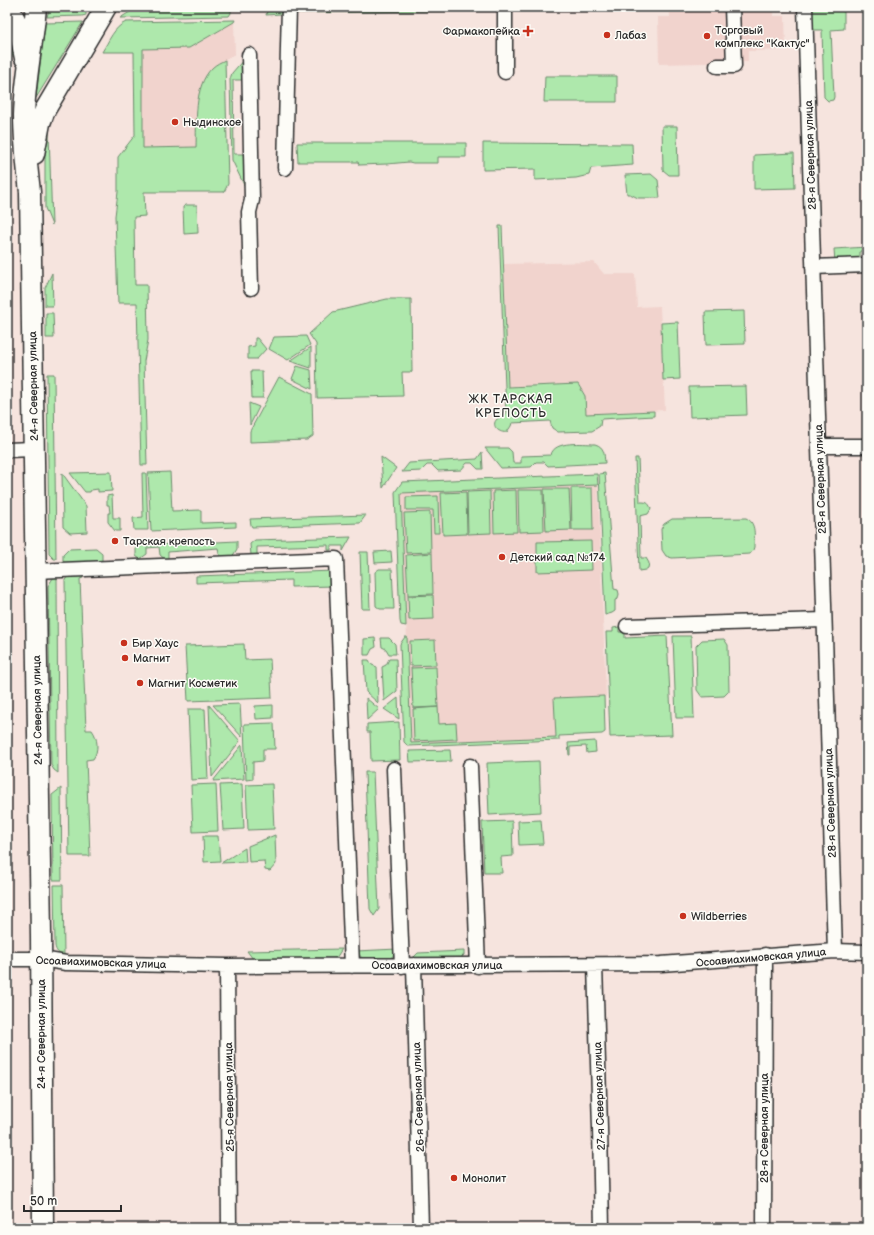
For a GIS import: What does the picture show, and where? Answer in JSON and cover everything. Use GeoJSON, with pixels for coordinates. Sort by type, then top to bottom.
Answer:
{"type":"FeatureCollection","features":[{"type":"Feature","properties":{"kind":"main road","name":"24-я Северная улица"},"geometry":{"type":"LineString","coordinates":[[36,7],[27,70],[25,130],[30,192],[41,959],[43,1228]]}},
{"type":"Feature","properties":{"kind":"main road","name":"24-я Северная улица"},"geometry":{"type":"LineString","coordinates":[[30,192],[36,138],[45,110],[106,7]]}},
{"type":"Feature","properties":{"kind":"main road"},"geometry":{"type":"LineString","coordinates":[[7,8],[17,22],[27,70]]}},
{"type":"Feature","properties":{"kind":"street"},"geometry":{"type":"LineString","coordinates":[[285,168],[289,7]]}},
{"type":"Feature","properties":{"kind":"street"},"geometry":{"type":"LineString","coordinates":[[505,7],[505,72]]}},
{"type":"Feature","properties":{"kind":"street"},"geometry":{"type":"LineString","coordinates":[[717,66],[734,66],[732,7]]}},
{"type":"Feature","properties":{"kind":"street","name":"28-я Северная улица"},"geometry":{"type":"LineString","coordinates":[[805,7],[835,951]]}},
{"type":"Feature","properties":{"kind":"street"},"geometry":{"type":"LineString","coordinates":[[249,56],[252,200],[250,212],[251,288]]}},
{"type":"Feature","properties":{"kind":"street"},"geometry":{"type":"LineString","coordinates":[[813,267],[867,265]]}},
{"type":"Feature","properties":{"kind":"street"},"geometry":{"type":"LineString","coordinates":[[819,446],[867,446]]}},
{"type":"Feature","properties":{"kind":"street"},"geometry":{"type":"LineString","coordinates":[[7,450],[34,449]]}},
{"type":"Feature","properties":{"kind":"street"},"geometry":{"type":"LineString","coordinates":[[35,571],[336,559],[352,966]]}},
{"type":"Feature","properties":{"kind":"street"},"geometry":{"type":"LineString","coordinates":[[627,626],[824,620]]}},
{"type":"Feature","properties":{"kind":"street"},"geometry":{"type":"LineString","coordinates":[[470,766],[478,966]]}},
{"type":"Feature","properties":{"kind":"street","name":"26-я Северная улица"},"geometry":{"type":"LineString","coordinates":[[394,769],[408,966],[421,1228]]}},
{"type":"Feature","properties":{"kind":"street","name":"Осоавиахимовская улица"},"geometry":{"type":"LineString","coordinates":[[7,959],[41,959],[66,963],[227,966],[478,966],[662,964],[727,960],[765,955],[835,951],[867,952]]}},
{"type":"Feature","properties":{"kind":"street","name":"28-я Северная улица"},"geometry":{"type":"LineString","coordinates":[[764,1228],[765,955]]}},
{"type":"Feature","properties":{"kind":"street","name":"27-я Северная улица"},"geometry":{"type":"LineString","coordinates":[[595,965],[602,1228]]}},
{"type":"Feature","properties":{"kind":"street","name":"25-я Северная улица"},"geometry":{"type":"LineString","coordinates":[[227,966],[229,1228]]}},
{"type":"Feature","properties":{"kind":"shaded area"},"geometry":{"type":"Polygon","coordinates":[[[670,7],[774,7],[774,16],[785,16],[786,50],[748,51],[748,62],[659,64],[658,17],[670,17],[670,7]]]}},
{"type":"Feature","properties":{"kind":"shaded area"},"geometry":{"type":"Polygon","coordinates":[[[234,22],[235,54],[211,69],[201,88],[197,105],[196,147],[143,148],[143,48],[189,48],[234,22]]]}},
{"type":"Feature","properties":{"kind":"shaded area"},"geometry":{"type":"Polygon","coordinates":[[[594,262],[604,274],[635,274],[637,307],[660,306],[665,410],[586,414],[585,396],[578,384],[508,387],[504,264],[594,262]]]}},
{"type":"Feature","properties":{"kind":"shaded area","name":"Детский сад №174"},"geometry":{"type":"Polygon","coordinates":[[[598,485],[606,696],[554,698],[556,737],[411,743],[401,493],[598,485]]]}},
{"type":"Feature","properties":{"kind":"green space"},"geometry":{"type":"Polygon","coordinates":[[[53,7],[81,7],[86,10],[86,15],[47,17],[49,10],[53,7]]]}},
{"type":"Feature","properties":{"kind":"green space"},"geometry":{"type":"Polygon","coordinates":[[[138,7],[231,7],[231,13],[229,16],[120,18],[138,7]]]}},
{"type":"Feature","properties":{"kind":"green space"},"geometry":{"type":"Polygon","coordinates":[[[268,7],[281,7],[281,14],[266,15],[268,7]]]}},
{"type":"Feature","properties":{"kind":"green space"},"geometry":{"type":"Polygon","coordinates":[[[295,7],[497,7],[498,10],[295,13],[295,7]]]}},
{"type":"Feature","properties":{"kind":"green space"},"geometry":{"type":"Polygon","coordinates":[[[837,7],[844,12],[844,29],[831,30],[834,97],[833,100],[828,101],[824,97],[822,30],[813,30],[812,8],[837,7]]]}},
{"type":"Feature","properties":{"kind":"green space"},"geometry":{"type":"Polygon","coordinates":[[[235,20],[189,48],[143,49],[143,148],[196,147],[196,116],[202,85],[212,68],[225,60],[228,184],[224,192],[144,192],[145,216],[134,217],[135,285],[147,285],[148,340],[144,361],[147,465],[141,465],[137,303],[118,303],[115,216],[118,192],[118,157],[135,135],[134,52],[102,52],[118,27],[126,22],[235,20]]]}},
{"type":"Feature","properties":{"kind":"green space"},"geometry":{"type":"Polygon","coordinates":[[[83,22],[36,98],[45,23],[83,22]]]}},
{"type":"Feature","properties":{"kind":"green space"},"geometry":{"type":"Polygon","coordinates":[[[13,25],[15,56],[7,56],[7,26],[13,25]]]}},
{"type":"Feature","properties":{"kind":"green space"},"geometry":{"type":"Polygon","coordinates":[[[244,59],[244,80],[233,80],[234,154],[245,154],[246,185],[244,185],[232,160],[230,79],[232,73],[244,59]]]}},
{"type":"Feature","properties":{"kind":"green space"},"geometry":{"type":"Polygon","coordinates":[[[545,76],[617,76],[617,102],[544,102],[545,76]]]}},
{"type":"Feature","properties":{"kind":"green space"},"geometry":{"type":"Polygon","coordinates":[[[662,126],[677,126],[678,175],[669,175],[663,170],[662,126]]]}},
{"type":"Feature","properties":{"kind":"green space"},"geometry":{"type":"Polygon","coordinates":[[[49,132],[52,225],[45,208],[45,152],[49,132]]]}},
{"type":"Feature","properties":{"kind":"green space"},"geometry":{"type":"Polygon","coordinates":[[[297,143],[466,143],[466,157],[438,157],[438,163],[409,162],[359,165],[358,162],[298,162],[297,143]]]}},
{"type":"Feature","properties":{"kind":"green space"},"geometry":{"type":"Polygon","coordinates":[[[483,143],[632,144],[633,165],[591,168],[589,175],[576,178],[535,180],[535,169],[483,170],[483,143]]]}},
{"type":"Feature","properties":{"kind":"green space"},"geometry":{"type":"Polygon","coordinates":[[[794,153],[795,188],[754,189],[754,155],[794,153]]]}},
{"type":"Feature","properties":{"kind":"green space"},"geometry":{"type":"Polygon","coordinates":[[[651,174],[658,180],[660,198],[638,198],[627,194],[625,175],[651,174]]]}},
{"type":"Feature","properties":{"kind":"green space"},"geometry":{"type":"Polygon","coordinates":[[[186,205],[197,205],[198,233],[184,234],[183,207],[186,205]]]}},
{"type":"Feature","properties":{"kind":"green space"},"geometry":{"type":"Polygon","coordinates":[[[499,226],[502,226],[508,387],[578,384],[585,396],[586,414],[654,411],[654,416],[601,419],[600,426],[592,431],[558,432],[552,428],[550,421],[512,423],[507,432],[499,431],[495,427],[495,422],[497,419],[506,414],[499,226]]]}},
{"type":"Feature","properties":{"kind":"green space"},"geometry":{"type":"Polygon","coordinates":[[[867,247],[867,251],[860,251],[860,258],[858,260],[835,262],[834,249],[867,247]]]}},
{"type":"Feature","properties":{"kind":"green space"},"geometry":{"type":"Polygon","coordinates":[[[52,273],[53,306],[45,306],[45,288],[52,273]]]}},
{"type":"Feature","properties":{"kind":"green space"},"geometry":{"type":"Polygon","coordinates":[[[387,299],[411,299],[412,372],[402,372],[403,396],[317,398],[316,344],[309,334],[333,312],[387,299]]]}},
{"type":"Feature","properties":{"kind":"green space"},"geometry":{"type":"Polygon","coordinates":[[[744,311],[745,344],[706,345],[705,312],[744,311]]]}},
{"type":"Feature","properties":{"kind":"green space"},"geometry":{"type":"Polygon","coordinates":[[[46,313],[53,313],[54,338],[46,338],[46,313]]]}},
{"type":"Feature","properties":{"kind":"green space"},"geometry":{"type":"Polygon","coordinates":[[[678,322],[680,379],[663,380],[661,323],[678,322]]]}},
{"type":"Feature","properties":{"kind":"green space"},"geometry":{"type":"Polygon","coordinates":[[[306,336],[310,345],[288,360],[269,349],[274,337],[306,336]]]}},
{"type":"Feature","properties":{"kind":"green space"},"geometry":{"type":"Polygon","coordinates":[[[255,338],[257,338],[266,349],[257,359],[248,359],[248,347],[255,346],[255,338]]]}},
{"type":"Feature","properties":{"kind":"green space"},"geometry":{"type":"Polygon","coordinates":[[[311,347],[311,368],[290,361],[311,347]]]}},
{"type":"Feature","properties":{"kind":"green space"},"geometry":{"type":"Polygon","coordinates":[[[297,366],[311,370],[312,389],[292,379],[297,366]]]}},
{"type":"Feature","properties":{"kind":"green space"},"geometry":{"type":"Polygon","coordinates":[[[251,371],[262,371],[263,398],[252,398],[251,371]]]}},
{"type":"Feature","properties":{"kind":"green space"},"geometry":{"type":"Polygon","coordinates":[[[47,374],[54,374],[56,559],[49,554],[47,374]]]}},
{"type":"Feature","properties":{"kind":"green space"},"geometry":{"type":"Polygon","coordinates":[[[279,377],[312,394],[313,436],[307,440],[250,442],[250,431],[279,377]]]}},
{"type":"Feature","properties":{"kind":"green space"},"geometry":{"type":"Polygon","coordinates":[[[746,386],[747,415],[690,417],[689,387],[746,386]]]}},
{"type":"Feature","properties":{"kind":"green space"},"geometry":{"type":"Polygon","coordinates":[[[249,403],[259,407],[250,425],[249,403]]]}},
{"type":"Feature","properties":{"kind":"green space"},"geometry":{"type":"Polygon","coordinates":[[[595,444],[601,447],[604,454],[605,463],[548,466],[544,462],[536,462],[531,467],[501,468],[485,448],[508,448],[512,452],[513,463],[521,463],[521,456],[551,455],[553,450],[563,445],[595,444]]]}},
{"type":"Feature","properties":{"kind":"green space"},"geometry":{"type":"Polygon","coordinates":[[[482,452],[483,469],[478,469],[472,463],[467,463],[461,470],[438,471],[432,465],[427,465],[421,471],[402,472],[409,463],[477,459],[482,452]]]}},
{"type":"Feature","properties":{"kind":"green space"},"geometry":{"type":"Polygon","coordinates":[[[381,457],[396,468],[383,488],[381,457]]]}},
{"type":"Feature","properties":{"kind":"green space"},"geometry":{"type":"Polygon","coordinates":[[[635,458],[638,458],[640,502],[647,503],[651,509],[648,514],[640,516],[641,558],[646,558],[649,563],[648,568],[639,571],[635,458]]]}},
{"type":"Feature","properties":{"kind":"green space"},"geometry":{"type":"Polygon","coordinates":[[[111,472],[112,491],[98,492],[98,489],[85,492],[70,473],[111,472]]]}},
{"type":"Feature","properties":{"kind":"green space"},"geometry":{"type":"Polygon","coordinates":[[[170,472],[172,511],[201,510],[201,523],[236,522],[236,527],[151,531],[148,473],[170,472]]]}},
{"type":"Feature","properties":{"kind":"green space"},"geometry":{"type":"Polygon","coordinates":[[[62,473],[86,506],[87,532],[70,533],[63,527],[62,473]]]}},
{"type":"Feature","properties":{"kind":"green space"},"geometry":{"type":"Polygon","coordinates":[[[142,473],[146,473],[148,530],[134,530],[133,518],[143,517],[142,473]]]}},
{"type":"Feature","properties":{"kind":"green space"},"geometry":{"type":"Polygon","coordinates":[[[605,473],[614,589],[618,590],[619,594],[618,599],[615,600],[615,611],[605,615],[599,474],[605,473]]]}},
{"type":"Feature","properties":{"kind":"green space"},"geometry":{"type":"Polygon","coordinates":[[[597,474],[598,485],[401,493],[406,626],[401,625],[395,492],[402,482],[597,474]]]}},
{"type":"Feature","properties":{"kind":"green space"},"geometry":{"type":"Polygon","coordinates":[[[571,488],[592,488],[593,530],[572,530],[571,488]]]}},
{"type":"Feature","properties":{"kind":"green space"},"geometry":{"type":"Polygon","coordinates":[[[544,489],[569,489],[571,530],[546,531],[544,489]]]}},
{"type":"Feature","properties":{"kind":"green space"},"geometry":{"type":"Polygon","coordinates":[[[516,490],[517,532],[494,533],[493,491],[516,490]]]}},
{"type":"Feature","properties":{"kind":"green space"},"geometry":{"type":"Polygon","coordinates":[[[518,490],[543,490],[544,531],[519,532],[518,490]]]}},
{"type":"Feature","properties":{"kind":"green space"},"geometry":{"type":"Polygon","coordinates":[[[490,491],[491,533],[468,534],[467,492],[490,491]]]}},
{"type":"Feature","properties":{"kind":"green space"},"geometry":{"type":"Polygon","coordinates":[[[466,492],[467,534],[443,535],[441,493],[466,492]]]}},
{"type":"Feature","properties":{"kind":"green space"},"geometry":{"type":"Polygon","coordinates":[[[112,495],[113,518],[120,518],[120,531],[115,531],[108,522],[108,513],[110,513],[109,505],[107,505],[107,496],[112,495]]]}},
{"type":"Feature","properties":{"kind":"green space"},"geometry":{"type":"Polygon","coordinates":[[[438,496],[439,533],[434,533],[433,510],[406,510],[406,497],[438,496]]]}},
{"type":"Feature","properties":{"kind":"green space"},"geometry":{"type":"Polygon","coordinates":[[[430,512],[431,552],[406,553],[404,513],[430,512]]]}},
{"type":"Feature","properties":{"kind":"green space"},"geometry":{"type":"Polygon","coordinates":[[[366,515],[360,523],[252,527],[250,519],[366,515]]]}},
{"type":"Feature","properties":{"kind":"green space"},"geometry":{"type":"Polygon","coordinates":[[[746,518],[752,523],[754,531],[754,547],[750,554],[672,558],[666,556],[662,550],[661,529],[664,524],[672,519],[746,518]]]}},
{"type":"Feature","properties":{"kind":"green space"},"geometry":{"type":"Polygon","coordinates":[[[351,537],[343,551],[343,546],[331,546],[331,550],[328,550],[328,545],[257,547],[257,558],[251,555],[250,544],[255,540],[351,537]]]}},
{"type":"Feature","properties":{"kind":"green space"},"geometry":{"type":"Polygon","coordinates":[[[237,541],[237,549],[232,557],[223,557],[219,554],[218,548],[168,552],[168,558],[166,560],[160,555],[159,547],[147,548],[147,554],[140,559],[136,556],[136,546],[237,541]]]}},
{"type":"Feature","properties":{"kind":"green space"},"geometry":{"type":"Polygon","coordinates":[[[591,541],[592,570],[537,572],[537,542],[591,541]]]}},
{"type":"Feature","properties":{"kind":"green space"},"geometry":{"type":"Polygon","coordinates":[[[96,548],[102,553],[102,562],[63,563],[63,555],[69,549],[96,548]]]}},
{"type":"Feature","properties":{"kind":"green space"},"geometry":{"type":"Polygon","coordinates":[[[391,551],[392,562],[375,563],[374,552],[391,551]]]}},
{"type":"Feature","properties":{"kind":"green space"},"geometry":{"type":"Polygon","coordinates":[[[360,552],[368,552],[370,609],[362,609],[360,552]]]}},
{"type":"Feature","properties":{"kind":"green space"},"geometry":{"type":"Polygon","coordinates":[[[432,553],[433,594],[408,595],[406,555],[432,553]]]}},
{"type":"Feature","properties":{"kind":"green space"},"geometry":{"type":"Polygon","coordinates":[[[379,569],[392,569],[394,609],[380,609],[376,606],[375,572],[379,569]]]}},
{"type":"Feature","properties":{"kind":"green space"},"geometry":{"type":"Polygon","coordinates":[[[334,571],[335,586],[291,587],[291,580],[196,583],[196,576],[334,571]]]}},
{"type":"Feature","properties":{"kind":"green space"},"geometry":{"type":"Polygon","coordinates":[[[68,576],[82,576],[83,578],[80,579],[86,730],[92,730],[96,737],[97,744],[93,759],[86,760],[90,856],[69,856],[65,580],[68,576]]]}},
{"type":"Feature","properties":{"kind":"green space"},"geometry":{"type":"Polygon","coordinates":[[[57,577],[58,773],[51,765],[48,586],[53,578],[57,577]]]}},
{"type":"Feature","properties":{"kind":"green space"},"geometry":{"type":"Polygon","coordinates":[[[433,595],[434,619],[409,620],[408,596],[433,595]]]}},
{"type":"Feature","properties":{"kind":"green space"},"geometry":{"type":"Polygon","coordinates":[[[619,627],[619,632],[625,632],[625,638],[667,636],[672,735],[610,737],[606,632],[613,632],[613,628],[619,627]]]}},
{"type":"Feature","properties":{"kind":"green space"},"geometry":{"type":"Polygon","coordinates":[[[673,636],[691,636],[694,718],[676,718],[673,636]]]}},
{"type":"Feature","properties":{"kind":"green space"},"geometry":{"type":"Polygon","coordinates":[[[405,637],[407,637],[411,743],[556,737],[554,698],[604,696],[605,732],[602,734],[559,736],[559,740],[408,746],[404,742],[400,644],[405,637]]]}},
{"type":"Feature","properties":{"kind":"green space"},"geometry":{"type":"Polygon","coordinates":[[[375,638],[376,647],[372,649],[369,655],[364,655],[364,639],[375,638]]]}},
{"type":"Feature","properties":{"kind":"green space"},"geometry":{"type":"Polygon","coordinates":[[[381,638],[389,638],[395,644],[396,654],[389,654],[386,649],[382,647],[381,638]]]}},
{"type":"Feature","properties":{"kind":"green space"},"geometry":{"type":"Polygon","coordinates":[[[724,639],[728,645],[729,691],[724,696],[702,697],[697,690],[696,646],[702,640],[724,639]]]}},
{"type":"Feature","properties":{"kind":"green space"},"geometry":{"type":"Polygon","coordinates":[[[435,640],[436,665],[411,666],[410,641],[435,640]]]}},
{"type":"Feature","properties":{"kind":"green space"},"geometry":{"type":"Polygon","coordinates":[[[244,644],[245,660],[270,659],[272,698],[188,701],[185,646],[244,644]]]}},
{"type":"Feature","properties":{"kind":"green space"},"geometry":{"type":"Polygon","coordinates":[[[389,659],[396,659],[397,691],[384,701],[382,667],[386,665],[389,659]]]}},
{"type":"Feature","properties":{"kind":"green space"},"geometry":{"type":"Polygon","coordinates":[[[364,660],[369,660],[372,665],[377,667],[378,703],[366,692],[364,660]]]}},
{"type":"Feature","properties":{"kind":"green space"},"geometry":{"type":"Polygon","coordinates":[[[436,667],[438,707],[413,708],[411,668],[436,667]]]}},
{"type":"Feature","properties":{"kind":"green space"},"geometry":{"type":"Polygon","coordinates":[[[366,698],[379,709],[367,720],[366,698]]]}},
{"type":"Feature","properties":{"kind":"green space"},"geometry":{"type":"Polygon","coordinates":[[[398,698],[399,719],[384,709],[398,698]]]}},
{"type":"Feature","properties":{"kind":"green space"},"geometry":{"type":"Polygon","coordinates":[[[240,704],[242,737],[213,705],[240,704]]]}},
{"type":"Feature","properties":{"kind":"green space"},"geometry":{"type":"Polygon","coordinates":[[[209,705],[240,741],[212,777],[209,705]]]}},
{"type":"Feature","properties":{"kind":"green space"},"geometry":{"type":"Polygon","coordinates":[[[273,705],[273,718],[256,719],[255,706],[273,705]]]}},
{"type":"Feature","properties":{"kind":"green space"},"geometry":{"type":"Polygon","coordinates":[[[438,707],[439,724],[456,723],[457,739],[414,741],[413,709],[438,707]]]}},
{"type":"Feature","properties":{"kind":"green space"},"geometry":{"type":"Polygon","coordinates":[[[188,709],[205,709],[208,779],[191,780],[188,709]]]}},
{"type":"Feature","properties":{"kind":"green space"},"geometry":{"type":"Polygon","coordinates":[[[399,722],[400,760],[371,761],[370,732],[367,732],[367,724],[399,722]]]}},
{"type":"Feature","properties":{"kind":"green space"},"geometry":{"type":"Polygon","coordinates":[[[274,723],[275,749],[263,749],[263,761],[253,762],[253,779],[246,780],[244,724],[274,723]]]}},
{"type":"Feature","properties":{"kind":"green space"},"geometry":{"type":"Polygon","coordinates":[[[595,741],[596,752],[587,753],[586,746],[570,747],[569,755],[568,743],[595,741]]]}},
{"type":"Feature","properties":{"kind":"green space"},"geometry":{"type":"Polygon","coordinates":[[[242,745],[244,779],[213,781],[242,745]]]}},
{"type":"Feature","properties":{"kind":"green space"},"geometry":{"type":"Polygon","coordinates":[[[450,750],[451,761],[410,762],[409,751],[450,750]]]}},
{"type":"Feature","properties":{"kind":"green space"},"geometry":{"type":"Polygon","coordinates":[[[539,761],[541,812],[489,815],[487,763],[539,761]]]}},
{"type":"Feature","properties":{"kind":"green space"},"geometry":{"type":"Polygon","coordinates":[[[365,772],[373,772],[379,909],[374,916],[370,909],[365,772]]]}},
{"type":"Feature","properties":{"kind":"green space"},"geometry":{"type":"Polygon","coordinates":[[[216,784],[218,831],[193,832],[191,785],[216,784]]]}},
{"type":"Feature","properties":{"kind":"green space"},"geometry":{"type":"Polygon","coordinates":[[[242,784],[244,829],[223,830],[220,785],[242,784]]]}},
{"type":"Feature","properties":{"kind":"green space"},"geometry":{"type":"Polygon","coordinates":[[[272,784],[274,829],[248,830],[246,785],[272,784]]]}},
{"type":"Feature","properties":{"kind":"green space"},"geometry":{"type":"Polygon","coordinates":[[[61,788],[62,880],[53,880],[52,795],[61,788]]]}},
{"type":"Feature","properties":{"kind":"green space"},"geometry":{"type":"Polygon","coordinates":[[[541,820],[543,844],[519,845],[518,821],[541,820]]]}},
{"type":"Feature","properties":{"kind":"green space"},"geometry":{"type":"Polygon","coordinates":[[[512,821],[513,856],[501,857],[502,873],[484,873],[482,822],[512,821]]]}},
{"type":"Feature","properties":{"kind":"green space"},"geometry":{"type":"Polygon","coordinates":[[[275,835],[276,864],[270,871],[265,870],[264,861],[249,862],[248,846],[275,835]]]}},
{"type":"Feature","properties":{"kind":"green space"},"geometry":{"type":"Polygon","coordinates":[[[203,836],[218,836],[220,861],[204,862],[203,836]]]}},
{"type":"Feature","properties":{"kind":"green space"},"geometry":{"type":"Polygon","coordinates":[[[245,848],[246,862],[221,863],[245,848]]]}},
{"type":"Feature","properties":{"kind":"green space"},"geometry":{"type":"Polygon","coordinates":[[[54,885],[63,885],[64,955],[58,952],[55,946],[54,885]]]}},
{"type":"Feature","properties":{"kind":"green space"},"geometry":{"type":"Polygon","coordinates":[[[342,949],[336,958],[253,959],[247,951],[342,949]]]}},
{"type":"Feature","properties":{"kind":"green space"},"geometry":{"type":"Polygon","coordinates":[[[397,949],[394,955],[389,959],[363,959],[356,951],[397,949]]]}},
{"type":"Feature","properties":{"kind":"green space"},"geometry":{"type":"Polygon","coordinates":[[[464,951],[464,955],[459,959],[413,958],[418,953],[464,951]]]}},
{"type":"Feature","properties":{"kind":"place","name":"Фармакопейка"},"geometry":{"type":"Point","coordinates":[528,31]}},
{"type":"Feature","properties":{"kind":"place","name":"Лабаз"},"geometry":{"type":"Point","coordinates":[607,35]}},
{"type":"Feature","properties":{"kind":"place","name":"Торговый комплекс \"Кактус\""},"geometry":{"type":"Point","coordinates":[707,36]}},
{"type":"Feature","properties":{"kind":"place","name":"Ныдинское"},"geometry":{"type":"Point","coordinates":[175,122]}},
{"type":"Feature","properties":{"kind":"place","name":"Тарская крепость"},"geometry":{"type":"Point","coordinates":[115,541]}},
{"type":"Feature","properties":{"kind":"place","name":"Детский сад №174"},"geometry":{"type":"Point","coordinates":[502,557]}},
{"type":"Feature","properties":{"kind":"place","name":"Бир Хаус"},"geometry":{"type":"Point","coordinates":[124,643]}},
{"type":"Feature","properties":{"kind":"place","name":"Магнит"},"geometry":{"type":"Point","coordinates":[125,658]}},
{"type":"Feature","properties":{"kind":"place","name":"Магнит Косметик"},"geometry":{"type":"Point","coordinates":[140,683]}},
{"type":"Feature","properties":{"kind":"place","name":"Wildberries"},"geometry":{"type":"Point","coordinates":[683,916]}},
{"type":"Feature","properties":{"kind":"place","name":"Монолит"},"geometry":{"type":"Point","coordinates":[454,1178]}},
{"type":"Feature","properties":{"kind":"district","name":"ЖК ТАРСКАЯ КРЕПОСТЬ"},"geometry":{"type":"Point","coordinates":[511,406]}}]}
